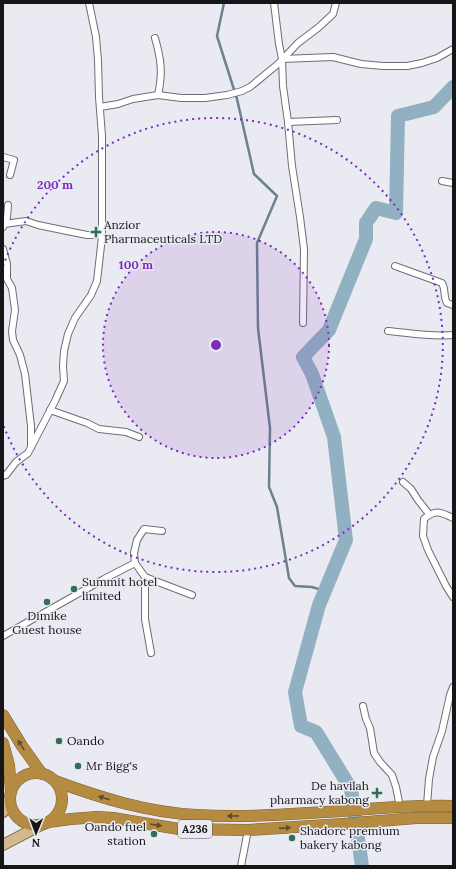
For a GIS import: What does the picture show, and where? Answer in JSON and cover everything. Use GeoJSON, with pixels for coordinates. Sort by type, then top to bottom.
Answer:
{"type":"FeatureCollection","features":[{"type":"Feature","properties":{"kind":"highway","name":"A236"},"geometry":{"type":"LineString","coordinates":[[3,714],[22,746],[42,774],[55,781],[125,804],[170,812],[219,816],[342,811],[400,806],[453,806]]}},
{"type":"Feature","properties":{"kind":"highway","name":"A236"},"geometry":{"type":"LineString","coordinates":[[3,743],[9,765],[12,808],[18,817],[27,823],[32,824],[97,817],[179,828],[248,830],[416,818],[453,818]]}},
{"type":"Feature","properties":{"kind":"highway"},"geometry":{"type":"LineString","coordinates":[[11,794],[15,785],[26,775],[34,773],[42,774]]}},
{"type":"Feature","properties":{"kind":"highway"},"geometry":{"type":"LineString","coordinates":[[45,823],[56,816],[62,800],[61,790],[55,781]]}},
{"type":"Feature","properties":{"kind":"highway"},"geometry":{"type":"LineString","coordinates":[[416,818],[453,823]]}},
{"type":"Feature","properties":{"kind":"main road"},"geometry":{"type":"LineString","coordinates":[[3,812],[11,794]]}},
{"type":"Feature","properties":{"kind":"main road"},"geometry":{"type":"LineString","coordinates":[[3,845],[45,823]]}},
{"type":"Feature","properties":{"kind":"street"},"geometry":{"type":"LineString","coordinates":[[3,476],[6,475],[16,462],[28,452],[64,381],[64,351],[68,334],[75,318],[91,295],[97,281],[102,235],[102,157],[98,60],[89,3]]}},
{"type":"Feature","properties":{"kind":"street"},"geometry":{"type":"LineString","coordinates":[[274,3],[282,59],[283,86],[292,166],[304,249],[303,323]]}},
{"type":"Feature","properties":{"kind":"street"},"geometry":{"type":"LineString","coordinates":[[100,106],[118,104],[139,98],[158,95],[181,98],[205,98],[242,91],[250,87],[278,64],[298,43],[333,14],[336,3]]}},
{"type":"Feature","properties":{"kind":"street"},"geometry":{"type":"LineString","coordinates":[[155,38],[160,54],[161,70],[161,81],[158,95]]}},
{"type":"Feature","properties":{"kind":"street"},"geometry":{"type":"LineString","coordinates":[[282,59],[333,57],[361,64],[407,66],[437,58],[453,49]]}},
{"type":"Feature","properties":{"kind":"street"},"geometry":{"type":"LineString","coordinates":[[288,122],[337,120]]}},
{"type":"Feature","properties":{"kind":"street"},"geometry":{"type":"LineString","coordinates":[[3,157],[14,160],[10,175]]}},
{"type":"Feature","properties":{"kind":"street"},"geometry":{"type":"LineString","coordinates":[[442,181],[453,183]]}},
{"type":"Feature","properties":{"kind":"street"},"geometry":{"type":"LineString","coordinates":[[3,226],[8,205]]}},
{"type":"Feature","properties":{"kind":"street"},"geometry":{"type":"LineString","coordinates":[[3,226],[26,221],[38,225],[87,235],[102,235]]}},
{"type":"Feature","properties":{"kind":"street"},"geometry":{"type":"LineString","coordinates":[[3,249],[7,264],[8,279],[12,288],[15,310],[12,331],[13,340],[20,355],[25,374],[31,426],[30,448]]}},
{"type":"Feature","properties":{"kind":"street"},"geometry":{"type":"LineString","coordinates":[[395,266],[442,283],[447,303],[453,304]]}},
{"type":"Feature","properties":{"kind":"street"},"geometry":{"type":"LineString","coordinates":[[388,331],[442,336],[453,334]]}},
{"type":"Feature","properties":{"kind":"street"},"geometry":{"type":"LineString","coordinates":[[50,410],[87,423],[99,429],[126,432],[139,437]]}},
{"type":"Feature","properties":{"kind":"street"},"geometry":{"type":"LineString","coordinates":[[403,482],[411,489],[430,514]]}},
{"type":"Feature","properties":{"kind":"street"},"geometry":{"type":"LineString","coordinates":[[453,518],[446,514],[436,512],[430,514],[424,518],[423,536],[428,550],[453,597]]}},
{"type":"Feature","properties":{"kind":"street"},"geometry":{"type":"LineString","coordinates":[[162,531],[144,529],[137,540],[134,553],[135,563],[145,577],[192,595]]}},
{"type":"Feature","properties":{"kind":"street"},"geometry":{"type":"LineString","coordinates":[[3,635],[135,563]]}},
{"type":"Feature","properties":{"kind":"street"},"geometry":{"type":"LineString","coordinates":[[145,577],[145,619],[151,653]]}},
{"type":"Feature","properties":{"kind":"street"},"geometry":{"type":"LineString","coordinates":[[427,805],[429,779],[433,757],[442,731],[453,687]]}},
{"type":"Feature","properties":{"kind":"street"},"geometry":{"type":"LineString","coordinates":[[363,706],[370,728],[374,753],[392,775],[400,806]]}},
{"type":"Feature","properties":{"kind":"street"},"geometry":{"type":"LineString","coordinates":[[241,866],[248,830]]}},
{"type":"Feature","properties":{"kind":"waterway"},"geometry":{"type":"LineString","coordinates":[[224,3],[217,36],[237,99],[254,174],[277,196],[257,243],[258,328],[270,428],[269,487],[277,507],[289,578],[295,586],[312,587],[325,591]]}},
{"type":"Feature","properties":{"kind":"waterway"},"geometry":{"type":"LineString","coordinates":[[362,866],[351,789],[316,732],[301,726],[295,692],[319,605],[346,540],[334,437],[312,374],[303,357],[329,330],[366,239],[366,223],[376,208],[396,213],[398,116],[434,107],[453,87]]}},
{"type":"Feature","properties":{"kind":"place","name":"Anzior Pharmaceuticals LTD"},"geometry":{"type":"Point","coordinates":[96,232]}},
{"type":"Feature","properties":{"kind":"place","name":"Summit hotel limited"},"geometry":{"type":"Point","coordinates":[74,589]}},
{"type":"Feature","properties":{"kind":"place","name":"Dimike Guest house"},"geometry":{"type":"Point","coordinates":[47,602]}},
{"type":"Feature","properties":{"kind":"place","name":"Oando"},"geometry":{"type":"Point","coordinates":[59,741]}},
{"type":"Feature","properties":{"kind":"place","name":"Mr Bigg's"},"geometry":{"type":"Point","coordinates":[78,766]}},
{"type":"Feature","properties":{"kind":"place","name":"De havilah pharmacy kabong"},"geometry":{"type":"Point","coordinates":[377,793]}},
{"type":"Feature","properties":{"kind":"place","name":"Oando fuel station"},"geometry":{"type":"Point","coordinates":[154,834]}},
{"type":"Feature","properties":{"kind":"place","name":"Shadorc premium bakery kabong"},"geometry":{"type":"Point","coordinates":[292,838]}}]}
